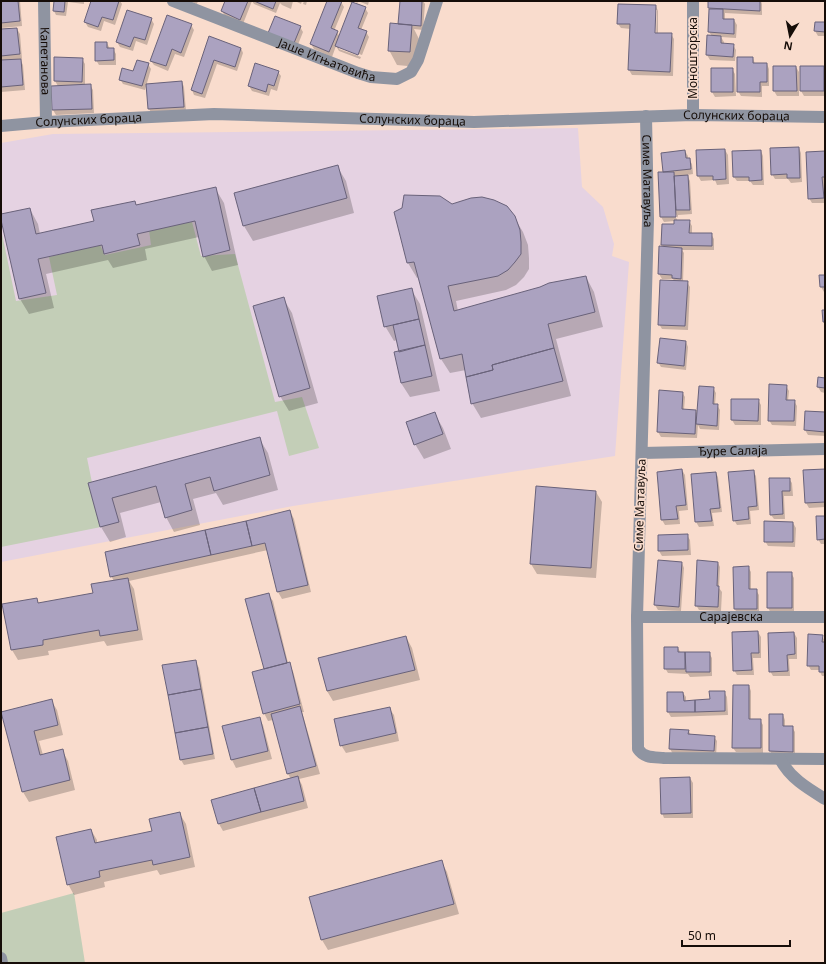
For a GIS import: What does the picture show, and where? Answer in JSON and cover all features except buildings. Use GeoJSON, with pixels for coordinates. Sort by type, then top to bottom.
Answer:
{"type":"FeatureCollection","features":[{"type":"Feature","properties":{"kind":"street","name":"Капетанова"},"geometry":{"type":"LineString","coordinates":[[44,1],[46,122]]}},
{"type":"Feature","properties":{"kind":"street","name":"Јаше Игњатовића"},"geometry":{"type":"LineString","coordinates":[[173,1],[345,69],[370,77],[397,79],[411,72],[418,60],[437,1]]}},
{"type":"Feature","properties":{"kind":"street","name":"Моношторска"},"geometry":{"type":"LineString","coordinates":[[693,1],[693,115]]}},
{"type":"Feature","properties":{"kind":"street","name":"Солунских бораца"},"geometry":{"type":"LineString","coordinates":[[1,126],[46,122],[214,114],[474,122],[693,115],[825,117]]}},
{"type":"Feature","properties":{"kind":"street","name":"Симе Матавуља"},"geometry":{"type":"LineString","coordinates":[[646,116],[648,219],[637,617],[638,749],[644,756],[664,758],[825,759]]}},
{"type":"Feature","properties":{"kind":"street","name":"Ђуре Салаја"},"geometry":{"type":"LineString","coordinates":[[642,453],[825,449]]}},
{"type":"Feature","properties":{"kind":"street","name":"Сарајевска"},"geometry":{"type":"LineString","coordinates":[[637,617],[825,617]]}},
{"type":"Feature","properties":{"kind":"street"},"geometry":{"type":"LineString","coordinates":[[780,759],[785,768],[802,785],[825,799]]}},
{"type":"Feature","properties":{"kind":"street"},"geometry":{"type":"LineString","coordinates":[[1,958],[2,963]]}},
{"type":"Feature","properties":{"kind":"shaded area"},"geometry":{"type":"Polygon","coordinates":[[[578,128],[582,187],[603,207],[614,244],[612,256],[629,262],[615,456],[293,506],[1,562],[1,143],[53,134],[578,128]]]}},
{"type":"Feature","properties":{"kind":"green space"},"geometry":{"type":"Polygon","coordinates":[[[192,222],[201,256],[235,254],[275,402],[302,397],[319,448],[289,456],[277,411],[87,458],[101,527],[1,547],[1,229],[16,301],[57,295],[49,257],[100,245],[105,255],[151,245],[149,230],[192,222]]]}},
{"type":"Feature","properties":{"kind":"green space"},"geometry":{"type":"Polygon","coordinates":[[[74,893],[85,963],[1,963],[1,913],[74,893]]]}}]}
